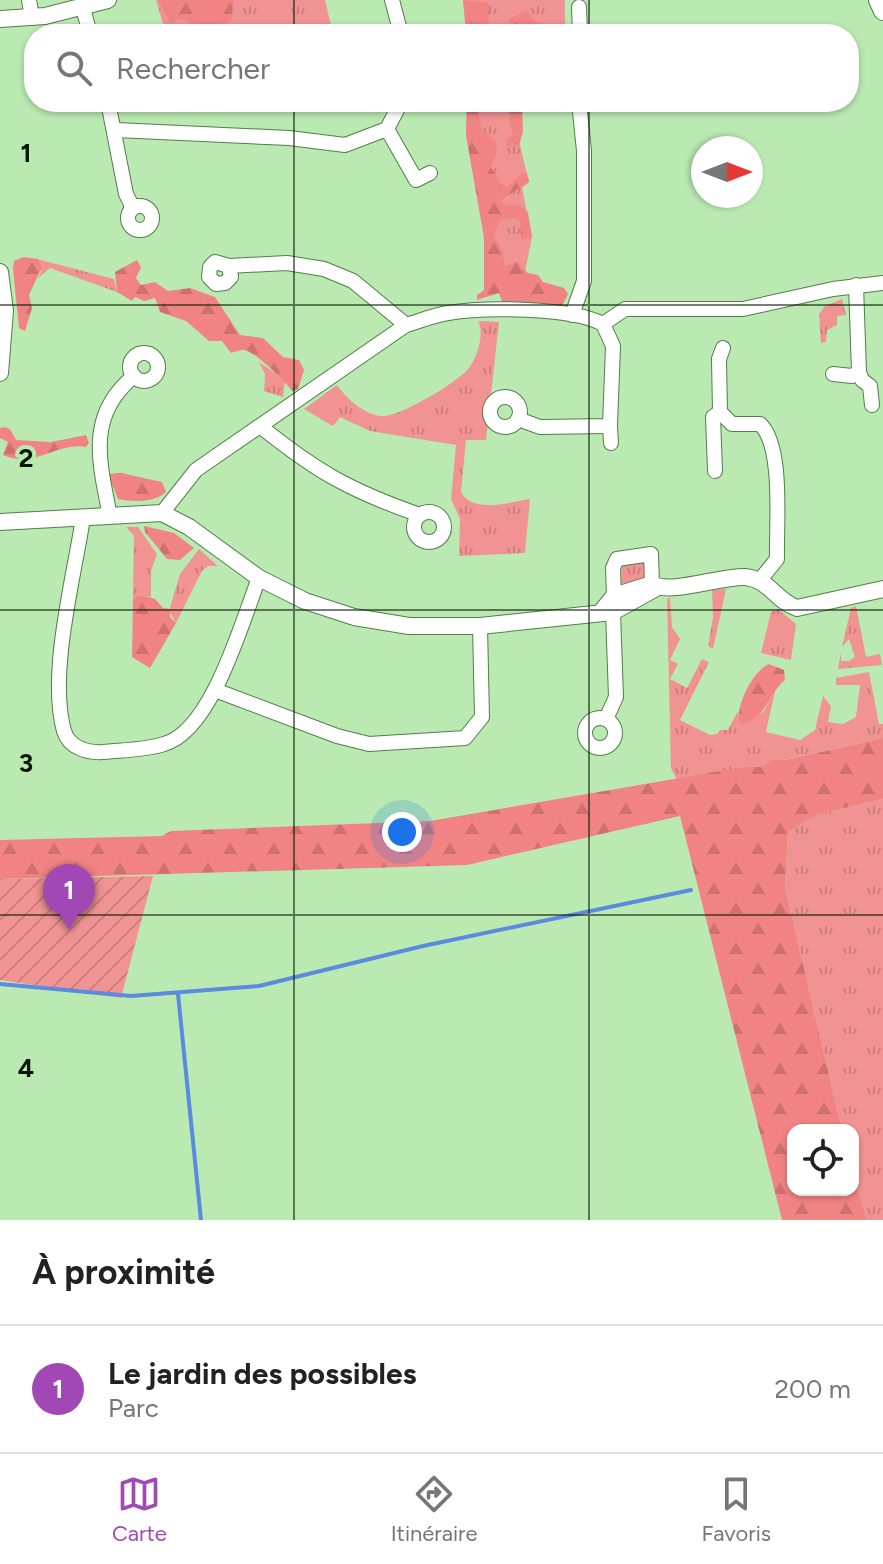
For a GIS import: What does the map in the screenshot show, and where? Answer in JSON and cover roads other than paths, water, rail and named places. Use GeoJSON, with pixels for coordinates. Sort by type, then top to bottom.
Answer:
{"type":"FeatureCollection","features":[{"type":"Feature","properties":{"kind":"main road"},"geometry":{"type":"LineString","coordinates":[[878,0],[883,11]]}},
{"type":"Feature","properties":{"kind":"street"},"geometry":{"type":"LineString","coordinates":[[29,0],[32,18]]}},
{"type":"Feature","properties":{"kind":"street"},"geometry":{"type":"LineString","coordinates":[[0,19],[32,18],[108,0]]}},
{"type":"Feature","properties":{"kind":"street"},"geometry":{"type":"LineString","coordinates":[[392,0],[398,24]]}},
{"type":"Feature","properties":{"kind":"street"},"geometry":{"type":"LineString","coordinates":[[579,7],[580,24]]}},
{"type":"Feature","properties":{"kind":"street"},"geometry":{"type":"LineString","coordinates":[[83,8],[87,24]]}},
{"type":"Feature","properties":{"kind":"street"},"geometry":{"type":"LineString","coordinates":[[111,112],[126,194],[133,208]]}},
{"type":"Feature","properties":{"kind":"street"},"geometry":{"type":"LineString","coordinates":[[116,130],[289,138],[345,145],[387,129],[396,112]]}},
{"type":"Feature","properties":{"kind":"street"},"geometry":{"type":"LineString","coordinates":[[572,315],[584,281],[584,151],[580,112]]}},
{"type":"Feature","properties":{"kind":"street"},"geometry":{"type":"LineString","coordinates":[[387,129],[416,180],[430,173]]}},
{"type":"Feature","properties":{"kind":"street"},"geometry":{"type":"LineString","coordinates":[[229,266],[287,263],[324,269],[353,281],[406,325]]}},
{"type":"Feature","properties":{"kind":"street"},"geometry":{"type":"LineString","coordinates":[[0,272],[0,373]]}},
{"type":"Feature","properties":{"kind":"street"},"geometry":{"type":"LineString","coordinates":[[603,324],[625,309],[743,309],[856,285],[883,283]]}},
{"type":"Feature","properties":{"kind":"street"},"geometry":{"type":"LineString","coordinates":[[856,285],[859,372],[862,380],[870,386],[872,405]]}},
{"type":"Feature","properties":{"kind":"street"},"geometry":{"type":"LineString","coordinates":[[162,513],[196,470],[406,325],[447,313],[572,315],[603,324],[610,333],[613,346],[611,443]]}},
{"type":"Feature","properties":{"kind":"street"},"geometry":{"type":"LineString","coordinates":[[723,348],[719,359],[720,412],[732,424],[760,424],[769,433],[774,460],[777,559],[760,580]]}},
{"type":"Feature","properties":{"kind":"street"},"geometry":{"type":"LineString","coordinates":[[833,374],[852,376],[859,372]]}},
{"type":"Feature","properties":{"kind":"street"},"geometry":{"type":"LineString","coordinates":[[110,516],[97,440],[122,386],[134,376]]}},
{"type":"Feature","properties":{"kind":"street"},"geometry":{"type":"LineString","coordinates":[[715,471],[713,417],[720,412]]}},
{"type":"Feature","properties":{"kind":"street"},"geometry":{"type":"LineString","coordinates":[[518,419],[540,427],[610,426]]}},
{"type":"Feature","properties":{"kind":"street"},"geometry":{"type":"LineString","coordinates":[[714,437],[722,437],[732,424]]}},
{"type":"Feature","properties":{"kind":"street"},"geometry":{"type":"LineString","coordinates":[[260,426],[310,467],[353,491],[420,515]]}},
{"type":"Feature","properties":{"kind":"street"},"geometry":{"type":"LineString","coordinates":[[0,522],[162,513],[189,527],[259,578],[305,601],[354,617],[409,626],[480,626],[610,607],[655,586],[717,578],[760,580],[797,608],[883,589]]}},
{"type":"Feature","properties":{"kind":"street"},"geometry":{"type":"LineString","coordinates":[[83,518],[60,670],[64,732],[71,743],[85,752],[167,744],[193,724],[215,690],[259,578]]}},
{"type":"Feature","properties":{"kind":"street"},"geometry":{"type":"LineString","coordinates":[[606,719],[616,697],[610,607],[613,568],[617,559],[651,554],[655,586]]}},
{"type":"Feature","properties":{"kind":"street"},"geometry":{"type":"LineString","coordinates":[[215,690],[337,736],[369,744],[465,738],[482,717],[480,626]]}},
{"type":"Feature","properties":{"kind":"waterway"},"geometry":{"type":"LineString","coordinates":[[0,984],[131,996],[259,986],[423,946],[691,890]]}},
{"type":"Feature","properties":{"kind":"waterway"},"geometry":{"type":"LineString","coordinates":[[178,994],[201,1220]]}},
{"type":"Feature","properties":{"kind":"place","name":"Le jardin des possibles"},"geometry":{"type":"Point","coordinates":[69,930]}}]}
